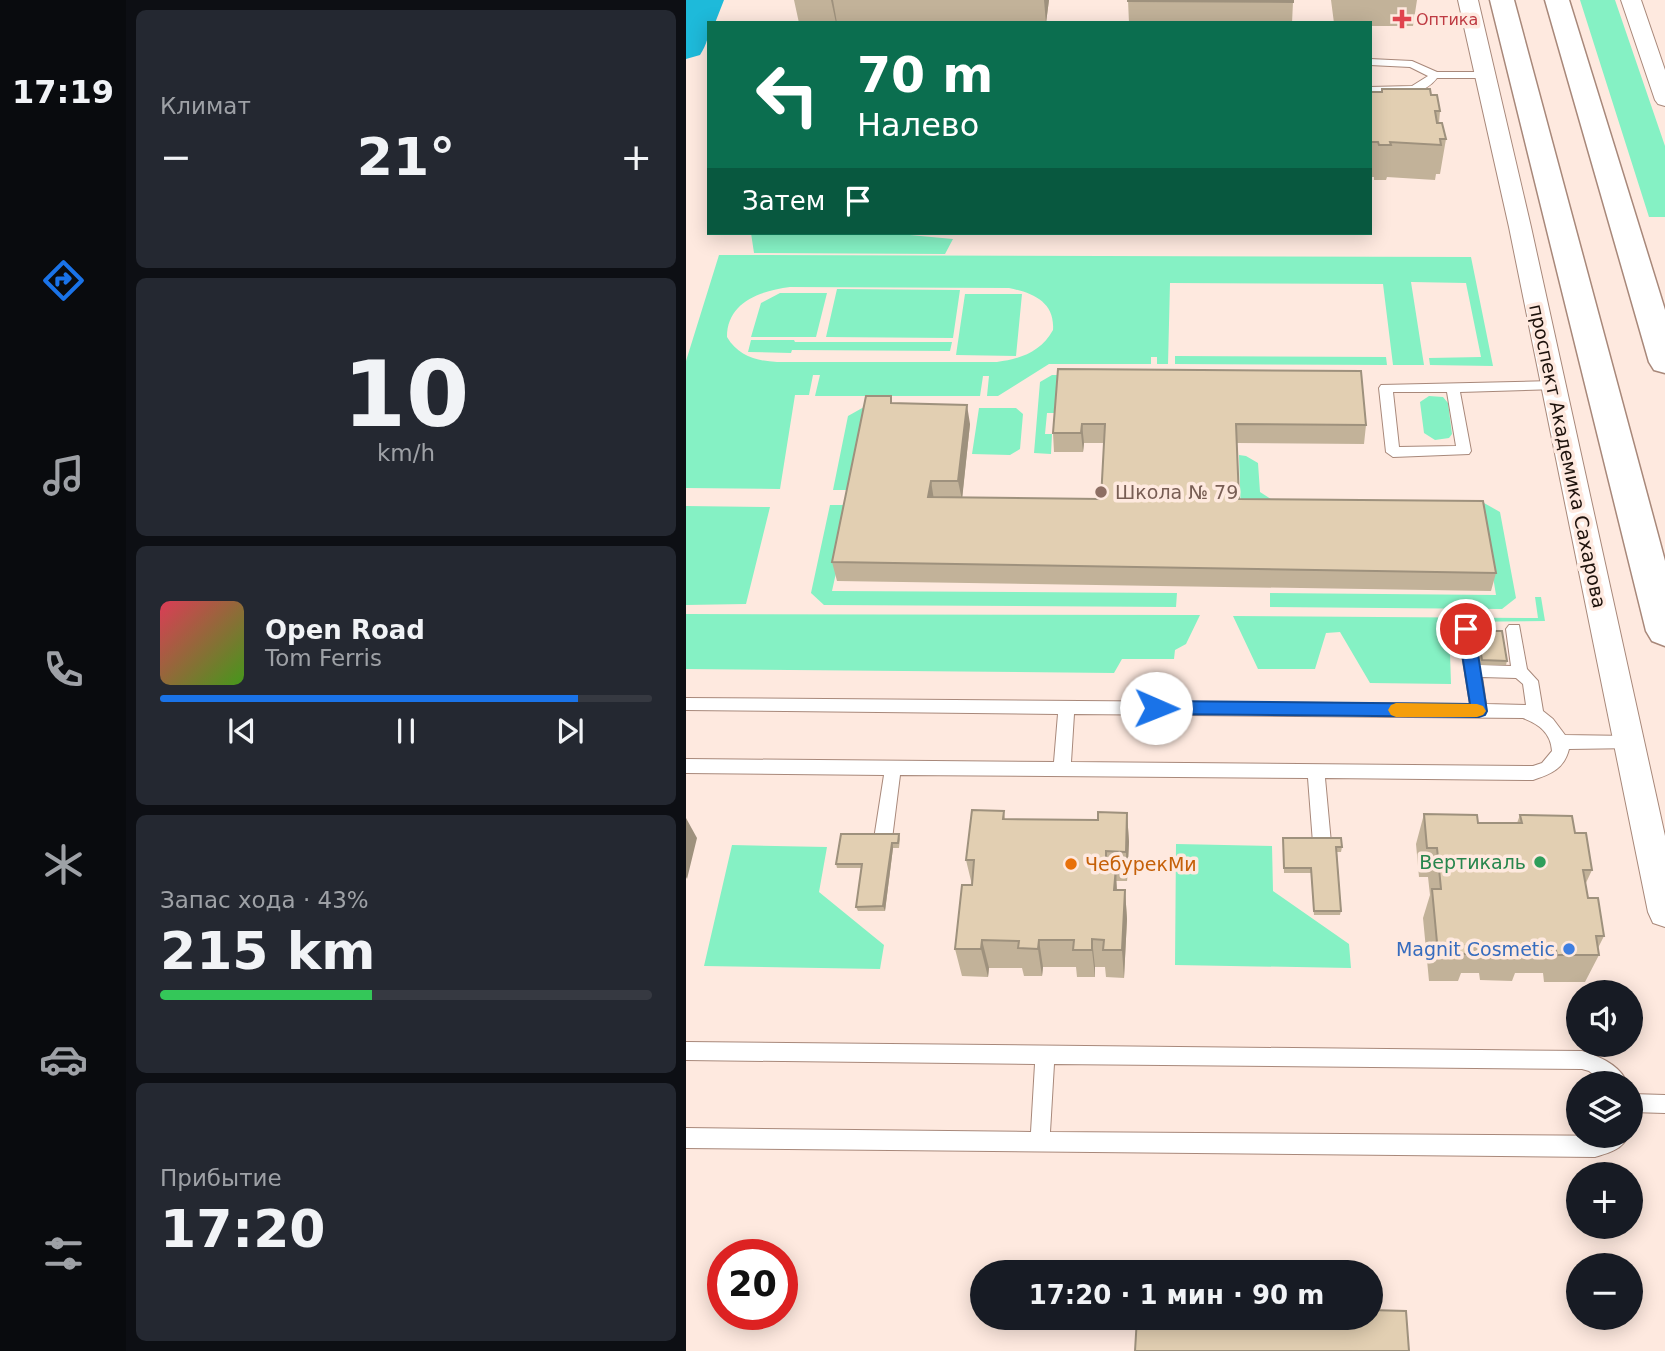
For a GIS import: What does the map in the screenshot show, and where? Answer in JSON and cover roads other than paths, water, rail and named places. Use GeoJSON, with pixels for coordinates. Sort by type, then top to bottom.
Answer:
{"type":"FeatureCollection","features":[{"type":"Feature","properties":{"kind":"street","name":"проспект Академика Сахарова"},"geometry":{"type":"LineString","coordinates":[[1468,0],[1665,912]]}},
{"type":"Feature","properties":{"kind":"street"},"geometry":{"type":"LineString","coordinates":[[1502,0],[1665,631]]}},
{"type":"Feature","properties":{"kind":"street"},"geometry":{"type":"LineString","coordinates":[[1557,0],[1665,362]]}},
{"type":"Feature","properties":{"kind":"street"},"geometry":{"type":"LineString","coordinates":[[1631,0],[1665,100]]}},
{"type":"Feature","properties":{"kind":"lane"},"geometry":{"type":"LineString","coordinates":[[1372,62],[1410,62],[1424,67],[1434,75],[1485,75]]}},
{"type":"Feature","properties":{"kind":"lane"},"geometry":{"type":"LineString","coordinates":[[1372,90],[1416,90],[1429,85],[1434,75]]}},
{"type":"Feature","properties":{"kind":"lane"},"geometry":{"type":"LineString","coordinates":[[1453,387],[1464,452],[1393,453],[1386,388],[1453,387],[1553,386]]}},
{"type":"Feature","properties":{"kind":"lane"},"geometry":{"type":"LineString","coordinates":[[1466,629],[1479,711]]}},
{"type":"Feature","properties":{"kind":"lane"},"geometry":{"type":"LineString","coordinates":[[1514,629],[1520,672],[1530,681],[1535,714]]}},
{"type":"Feature","properties":{"kind":"lane"},"geometry":{"type":"LineString","coordinates":[[1472,671],[1520,672]]}},
{"type":"Feature","properties":{"kind":"lane"},"geometry":{"type":"LineString","coordinates":[[686,704],[1524,711],[1535,714],[1557,730],[1561,742],[1560,755],[1553,765],[1533,773],[686,766]]}},
{"type":"Feature","properties":{"kind":"lane"},"geometry":{"type":"LineString","coordinates":[[1062,769],[1066,707]]}},
{"type":"Feature","properties":{"kind":"lane"},"geometry":{"type":"LineString","coordinates":[[1561,742],[1629,743]]}},
{"type":"Feature","properties":{"kind":"lane"},"geometry":{"type":"LineString","coordinates":[[883,839],[893,768]]}},
{"type":"Feature","properties":{"kind":"lane"},"geometry":{"type":"LineString","coordinates":[[1316,771],[1322,843]]}},
{"type":"Feature","properties":{"kind":"lane"},"geometry":{"type":"LineString","coordinates":[[686,1051],[1582,1060],[1595,1064],[1603,1071]]}},
{"type":"Feature","properties":{"kind":"lane"},"geometry":{"type":"LineString","coordinates":[[1040,1141],[1045,1054]]}},
{"type":"Feature","properties":{"kind":"lane"},"geometry":{"type":"LineString","coordinates":[[1643,1103],[1665,1104]]}},
{"type":"Feature","properties":{"kind":"lane"},"geometry":{"type":"LineString","coordinates":[[686,1138],[1566,1147]]}},
{"type":"Feature","properties":{"kind":"waterway"},"geometry":{"type":"LineString","coordinates":[[686,47],[705,0]]}},
{"type":"Feature","properties":{"kind":"place","name":"Оптика"},"geometry":{"type":"Point","coordinates":[1402,19]}},
{"type":"Feature","properties":{"kind":"place","name":"Школа № 79"},"geometry":{"type":"Point","coordinates":[1101,492]}},
{"type":"Feature","properties":{"kind":"place","name":"Вертикаль"},"geometry":{"type":"Point","coordinates":[1540,862]}},
{"type":"Feature","properties":{"kind":"place","name":"ЧебурекМи"},"geometry":{"type":"Point","coordinates":[1071,864]}},
{"type":"Feature","properties":{"kind":"place","name":"Magnit Cosmetic"},"geometry":{"type":"Point","coordinates":[1569,949]}}]}
